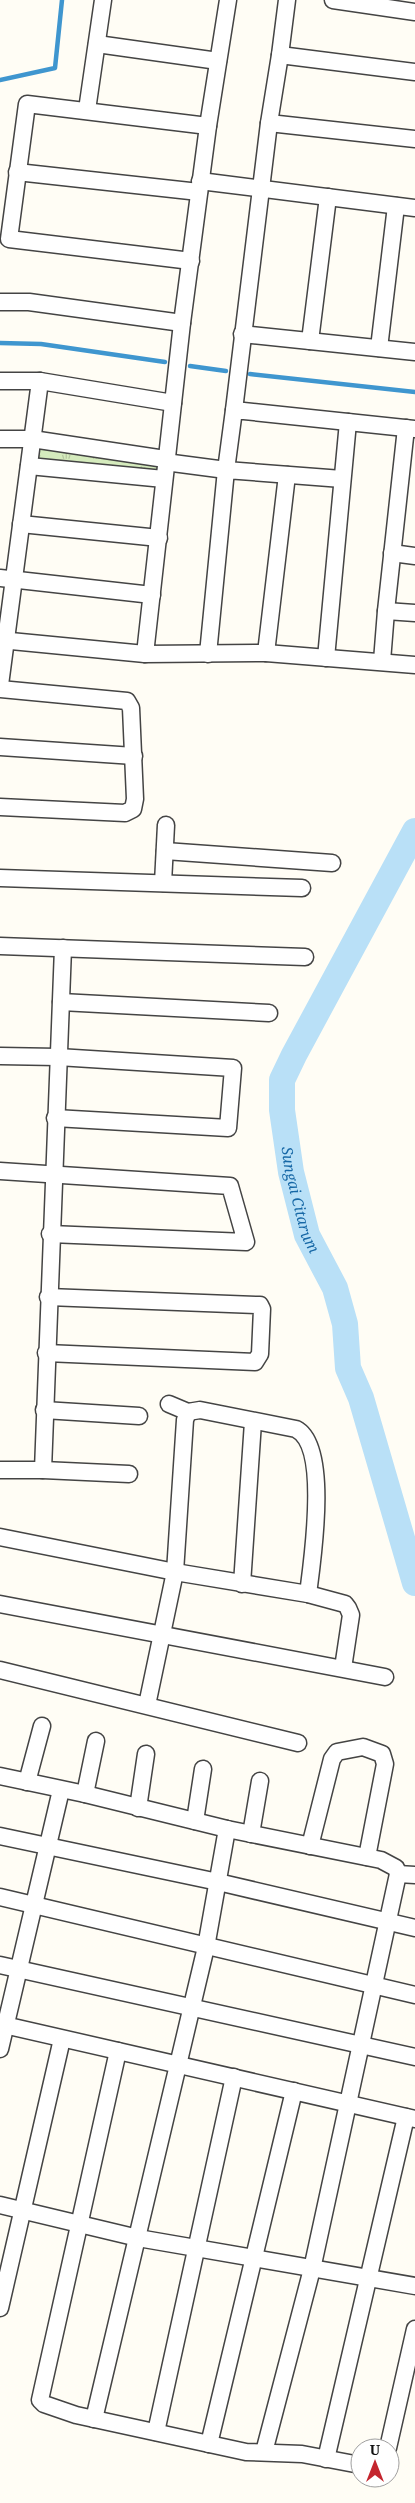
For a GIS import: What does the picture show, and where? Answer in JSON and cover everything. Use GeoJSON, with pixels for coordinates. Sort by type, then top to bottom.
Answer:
{"type":"FeatureCollection","features":[{"type":"Feature","properties":{"kind":"street"},"geometry":{"type":"LineString","coordinates":[[88,110],[103,0]]}},
{"type":"Feature","properties":{"kind":"street"},"geometry":{"type":"LineString","coordinates":[[145,654],[159,538],[165,460],[182,323],[208,126],[228,0]]}},
{"type":"Feature","properties":{"kind":"street"},"geometry":{"type":"LineString","coordinates":[[208,654],[226,470],[242,334],[287,0]]}},
{"type":"Feature","properties":{"kind":"street"},"geometry":{"type":"LineString","coordinates":[[333,0],[415,12]]}},
{"type":"Feature","properties":{"kind":"street"},"geometry":{"type":"LineString","coordinates":[[97,44],[218,61]]}},
{"type":"Feature","properties":{"kind":"street"},"geometry":{"type":"LineString","coordinates":[[280,55],[415,72]]}},
{"type":"Feature","properties":{"kind":"street"},"geometry":{"type":"LineString","coordinates":[[191,261],[5,239],[27,104],[208,126]]}},
{"type":"Feature","properties":{"kind":"street"},"geometry":{"type":"LineString","coordinates":[[269,123],[415,139]]}},
{"type":"Feature","properties":{"kind":"street"},"geometry":{"type":"LineString","coordinates":[[17,172],[200,186],[261,188],[415,208]]}},
{"type":"Feature","properties":{"kind":"street"},"geometry":{"type":"LineString","coordinates":[[310,341],[328,197]]}},
{"type":"Feature","properties":{"kind":"street"},"geometry":{"type":"LineString","coordinates":[[379,348],[396,206]]}},
{"type":"Feature","properties":{"kind":"street"},"geometry":{"type":"LineString","coordinates":[[0,302],[29,302],[182,323]]}},
{"type":"Feature","properties":{"kind":"street"},"geometry":{"type":"LineString","coordinates":[[242,334],[415,352]]}},
{"type":"Feature","properties":{"kind":"street"},"geometry":{"type":"LineString","coordinates":[[0,381],[40,381],[173,403]]}},
{"type":"Feature","properties":{"kind":"street"},"geometry":{"type":"LineString","coordinates":[[0,685],[7,579],[21,524],[40,381]]}},
{"type":"Feature","properties":{"kind":"street"},"geometry":{"type":"LineString","coordinates":[[234,410],[410,428],[392,554],[382,661]]}},
{"type":"Feature","properties":{"kind":"street"},"geometry":{"type":"LineString","coordinates":[[326,658],[348,422]]}},
{"type":"Feature","properties":{"kind":"street"},"geometry":{"type":"LineString","coordinates":[[0,439],[32,439],[226,470],[342,479]]}},
{"type":"Feature","properties":{"kind":"street"},"geometry":{"type":"LineString","coordinates":[[29,466],[164,479]]}},
{"type":"Feature","properties":{"kind":"street"},"geometry":{"type":"LineString","coordinates":[[266,652],[287,475]]}},
{"type":"Feature","properties":{"kind":"street"},"geometry":{"type":"LineString","coordinates":[[21,524],[159,538]]}},
{"type":"Feature","properties":{"kind":"street"},"geometry":{"type":"LineString","coordinates":[[392,554],[415,556]]}},
{"type":"Feature","properties":{"kind":"street"},"geometry":{"type":"LineString","coordinates":[[7,579],[152,595]]}},
{"type":"Feature","properties":{"kind":"street"},"geometry":{"type":"LineString","coordinates":[[386,611],[415,613]]}},
{"type":"Feature","properties":{"kind":"street"},"geometry":{"type":"LineString","coordinates":[[3,641],[145,654],[266,652],[415,665]]}},
{"type":"Feature","properties":{"kind":"street"},"geometry":{"type":"LineString","coordinates":[[0,689],[126,701],[131,708],[134,756],[134,809],[125,813],[0,808]]}},
{"type":"Feature","properties":{"kind":"street"},"geometry":{"type":"LineString","coordinates":[[0,747],[134,756]]}},
{"type":"Feature","properties":{"kind":"street"},"geometry":{"type":"LineString","coordinates":[[163,884],[166,825]]}},
{"type":"Feature","properties":{"kind":"street"},"geometry":{"type":"LineString","coordinates":[[165,851],[332,864]]}},
{"type":"Feature","properties":{"kind":"street"},"geometry":{"type":"LineString","coordinates":[[0,878],[302,888]]}},
{"type":"Feature","properties":{"kind":"street"},"geometry":{"type":"LineString","coordinates":[[0,946],[306,957]]}},
{"type":"Feature","properties":{"kind":"street"},"geometry":{"type":"LineString","coordinates":[[42,1470],[63,948]]}},
{"type":"Feature","properties":{"kind":"street"},"geometry":{"type":"LineString","coordinates":[[61,1002],[269,1013]]}},
{"type":"Feature","properties":{"kind":"street"},"geometry":{"type":"LineString","coordinates":[[0,1056],[58,1057],[233,1068],[228,1128],[55,1118]]}},
{"type":"Feature","properties":{"kind":"street"},"geometry":{"type":"LineString","coordinates":[[0,1171],[230,1186],[246,1242],[50,1234]]}},
{"type":"Feature","properties":{"kind":"street"},"geometry":{"type":"LineString","coordinates":[[46,1353],[255,1362],[260,1354],[262,1309],[260,1305],[48,1297]]}},
{"type":"Feature","properties":{"kind":"street"},"geometry":{"type":"LineString","coordinates":[[169,1404],[188,1412],[200,1410],[299,1430],[315,1462],[317,1471],[315,1532],[308,1594]]}},
{"type":"Feature","properties":{"kind":"street"},"geometry":{"type":"LineString","coordinates":[[44,1410],[139,1416]]}},
{"type":"Feature","properties":{"kind":"street"},"geometry":{"type":"LineString","coordinates":[[146,1706],[175,1572],[185,1420],[188,1412]]}},
{"type":"Feature","properties":{"kind":"street"},"geometry":{"type":"LineString","coordinates":[[242,1584],[253,1422]]}},
{"type":"Feature","properties":{"kind":"street"},"geometry":{"type":"LineString","coordinates":[[0,1470],[129,1474]]}},
{"type":"Feature","properties":{"kind":"street"},"geometry":{"type":"LineString","coordinates":[[0,1537],[175,1572],[308,1594],[344,1604],[350,1611],[343,1668]]}},
{"type":"Feature","properties":{"kind":"street"},"geometry":{"type":"LineString","coordinates":[[0,1604],[385,1677]]}},
{"type":"Feature","properties":{"kind":"street"},"geometry":{"type":"LineString","coordinates":[[0,1670],[298,1743]]}},
{"type":"Feature","properties":{"kind":"street"},"geometry":{"type":"LineString","coordinates":[[27,1782],[42,1726]]}},
{"type":"Feature","properties":{"kind":"street"},"geometry":{"type":"LineString","coordinates":[[84,1794],[96,1741]]}},
{"type":"Feature","properties":{"kind":"street"},"geometry":{"type":"LineString","coordinates":[[310,1846],[332,1759],[337,1752],[363,1747],[382,1754],[384,1764],[367,1857]]}},
{"type":"Feature","properties":{"kind":"street"},"geometry":{"type":"LineString","coordinates":[[138,1808],[146,1754]]}},
{"type":"Feature","properties":{"kind":"street"},"geometry":{"type":"LineString","coordinates":[[194,1821],[203,1769]]}},
{"type":"Feature","properties":{"kind":"street"},"geometry":{"type":"LineString","coordinates":[[0,1776],[84,1794],[227,1829],[367,1857],[389,1863],[396,1868],[398,1874],[312,2269],[264,2452]]}},
{"type":"Feature","properties":{"kind":"street"},"geometry":{"type":"LineString","coordinates":[[251,1834],[260,1781]]}},
{"type":"Feature","properties":{"kind":"street"},"geometry":{"type":"LineString","coordinates":[[0,2049],[3,2025],[35,1905],[60,1790]]}},
{"type":"Feature","properties":{"kind":"street"},"geometry":{"type":"LineString","coordinates":[[94,2419],[206,1947],[227,1829]]}},
{"type":"Feature","properties":{"kind":"street"},"geometry":{"type":"LineString","coordinates":[[0,1836],[218,1882],[415,1928]]}},
{"type":"Feature","properties":{"kind":"street"},"geometry":{"type":"LineString","coordinates":[[398,1874],[415,1875]]}},
{"type":"Feature","properties":{"kind":"street"},"geometry":{"type":"LineString","coordinates":[[0,1897],[415,1995]]}},
{"type":"Feature","properties":{"kind":"street"},"geometry":{"type":"LineString","coordinates":[[0,1965],[415,2057]]}},
{"type":"Feature","properties":{"kind":"street"},"geometry":{"type":"LineString","coordinates":[[3,2025],[410,2118],[368,2278],[326,2459]]}},
{"type":"Feature","properties":{"kind":"street"},"geometry":{"type":"LineString","coordinates":[[0,2308],[62,2040]]}},
{"type":"Feature","properties":{"kind":"street"},"geometry":{"type":"LineString","coordinates":[[118,2051],[81,2224],[40,2400],[44,2404],[94,2419],[246,2452],[302,2454],[350,2463]]}},
{"type":"Feature","properties":{"kind":"street"},"geometry":{"type":"LineString","coordinates":[[156,2432],[234,2077]]}},
{"type":"Feature","properties":{"kind":"street"},"geometry":{"type":"LineString","coordinates":[[209,2444],[252,2258],[294,2091]]}},
{"type":"Feature","properties":{"kind":"street"},"geometry":{"type":"LineString","coordinates":[[0,2206],[138,2238],[415,2286]]}},
{"type":"Feature","properties":{"kind":"street"},"geometry":{"type":"LineString","coordinates":[[390,2438],[415,2329]]}},
{"type":"Feature","properties":{"kind":"green space"},"geometry":{"type":"Polygon","coordinates":[[[32,439],[165,459],[164,479],[29,466],[32,439]]]}},
{"type":"Feature","properties":{"kind":"waterway"},"geometry":{"type":"LineString","coordinates":[[0,80],[55,68],[62,0]]}},
{"type":"Feature","properties":{"kind":"waterway"},"geometry":{"type":"LineString","coordinates":[[0,343],[41,344],[165,362]]}},
{"type":"Feature","properties":{"kind":"waterway"},"geometry":{"type":"LineString","coordinates":[[190,366],[226,371]]}},
{"type":"Feature","properties":{"kind":"waterway"},"geometry":{"type":"LineString","coordinates":[[250,374],[415,392]]}},
{"type":"Feature","properties":{"kind":"waterway","name":"Sungai Citarum"},"geometry":{"type":"LineString","coordinates":[[415,831],[282,1080],[282,1110],[291,1172],[307,1235],[335,1288],[345,1324],[348,1368],[361,1398],[415,1583]]}}]}
